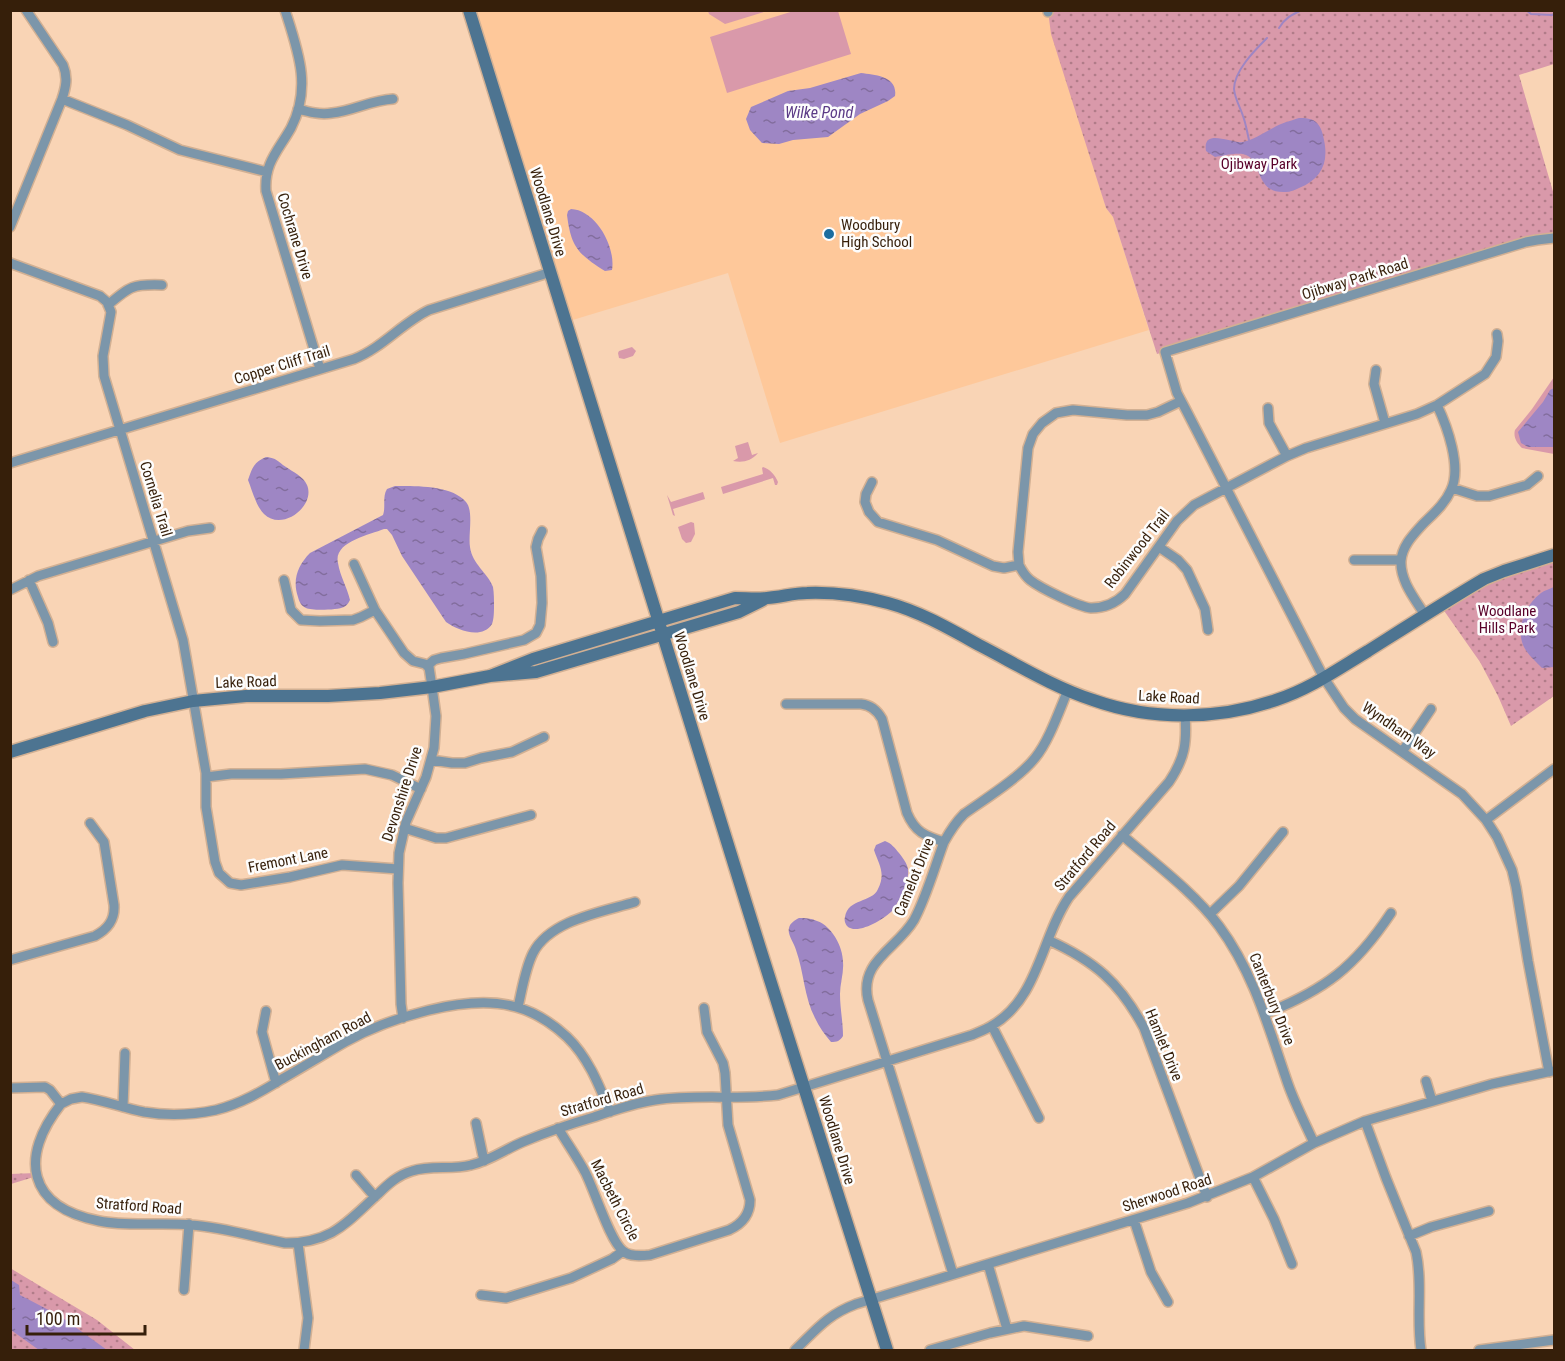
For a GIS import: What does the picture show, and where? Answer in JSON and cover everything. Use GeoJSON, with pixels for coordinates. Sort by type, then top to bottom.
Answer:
{"type":"FeatureCollection","features":[{"type":"Feature","properties":{"kind":"street"},"geometry":{"type":"LineString","coordinates":[[10,227],[66,84],[64,68],[26,10]]}},
{"type":"Feature","properties":{"kind":"street","name":"Cochrane Drive"},"geometry":{"type":"LineString","coordinates":[[285,10],[301,66],[301,93],[291,127],[272,157],[266,184],[268,200],[320,369]]}},
{"type":"Feature","properties":{"kind":"street","name":"Woodlane Drive"},"geometry":{"type":"LineString","coordinates":[[469,10],[887,1350]]}},
{"type":"Feature","properties":{"kind":"street"},"geometry":{"type":"LineString","coordinates":[[62,99],[127,125],[180,150],[267,172]]}},
{"type":"Feature","properties":{"kind":"street"},"geometry":{"type":"LineString","coordinates":[[298,109],[331,114],[376,101],[393,99]]}},
{"type":"Feature","properties":{"kind":"street","name":"Ojibway Park Road"},"geometry":{"type":"LineString","coordinates":[[1165,352],[1526,242],[1554,238]]}},
{"type":"Feature","properties":{"kind":"street"},"geometry":{"type":"LineString","coordinates":[[10,263],[96,295],[104,299],[108,305],[131,287],[162,285]]}},
{"type":"Feature","properties":{"kind":"street","name":"Copper Cliff Trail"},"geometry":{"type":"LineString","coordinates":[[10,463],[349,361],[368,353],[416,317],[434,308],[551,272]]}},
{"type":"Feature","properties":{"kind":"street","name":"Cornelia Trail"},"geometry":{"type":"LineString","coordinates":[[108,305],[110,314],[102,366],[105,383],[183,640],[193,701]]}},
{"type":"Feature","properties":{"kind":"street","name":"Robinwood Trail"},"geometry":{"type":"LineString","coordinates":[[1019,565],[1025,575],[1034,582],[1081,606],[1099,607],[1111,604],[1125,594],[1175,524],[1188,510],[1287,456],[1417,414],[1437,405],[1485,374],[1496,357],[1497,334]]}},
{"type":"Feature","properties":{"kind":"street","name":"Wyndham Way"},"geometry":{"type":"LineString","coordinates":[[1165,352],[1181,401],[1324,678],[1344,708],[1355,719],[1462,794],[1486,820],[1497,837],[1516,887],[1528,961],[1552,1071]]}},
{"type":"Feature","properties":{"kind":"street"},"geometry":{"type":"LineString","coordinates":[[1376,370],[1374,384],[1385,423]]}},
{"type":"Feature","properties":{"kind":"street"},"geometry":{"type":"LineString","coordinates":[[872,482],[865,502],[869,512],[878,522],[942,542],[993,567],[1004,568],[1019,565],[1018,552],[1027,456],[1031,437],[1042,423],[1056,413],[1073,410],[1147,415],[1181,401]]}},
{"type":"Feature","properties":{"kind":"street"},"geometry":{"type":"LineString","coordinates":[[1425,615],[1403,577],[1401,560],[1404,548],[1412,536],[1444,502],[1452,488],[1455,459],[1437,405]]}},
{"type":"Feature","properties":{"kind":"street"},"geometry":{"type":"LineString","coordinates":[[1268,408],[1269,423],[1287,456]]}},
{"type":"Feature","properties":{"kind":"street"},"geometry":{"type":"LineString","coordinates":[[1452,488],[1477,496],[1489,496],[1527,485],[1538,476]]}},
{"type":"Feature","properties":{"kind":"street"},"geometry":{"type":"LineString","coordinates":[[10,590],[29,580],[153,541],[188,531],[210,528]]}},
{"type":"Feature","properties":{"kind":"street"},"geometry":{"type":"LineString","coordinates":[[354,564],[375,610],[408,657],[427,666],[441,657],[524,640],[536,633],[542,603],[541,576],[536,547],[542,531]]}},
{"type":"Feature","properties":{"kind":"street"},"geometry":{"type":"LineString","coordinates":[[1159,547],[1177,559],[1187,570],[1205,609],[1208,630]]}},
{"type":"Feature","properties":{"kind":"street","name":"Lake Road"},"geometry":{"type":"LineString","coordinates":[[490,676],[533,659],[735,598],[828,594],[889,603],[921,615],[1094,701],[1154,714],[1185,715],[1226,712],[1262,705],[1296,692],[1324,678],[1484,579],[1554,555]]}},
{"type":"Feature","properties":{"kind":"street"},"geometry":{"type":"LineString","coordinates":[[1354,560],[1401,560]]}},
{"type":"Feature","properties":{"kind":"street"},"geometry":{"type":"LineString","coordinates":[[29,580],[47,621],[53,642]]}},
{"type":"Feature","properties":{"kind":"street"},"geometry":{"type":"LineString","coordinates":[[284,580],[290,608],[301,620],[349,620],[362,617],[375,610]]}},
{"type":"Feature","properties":{"kind":"street","name":"Lake Road"},"geometry":{"type":"LineString","coordinates":[[10,752],[153,709],[193,701],[246,696],[354,695],[432,687],[490,676],[536,672],[739,612],[768,598]]}},
{"type":"Feature","properties":{"kind":"street","name":"Devonshire Drive"},"geometry":{"type":"LineString","coordinates":[[403,1018],[398,868],[404,828],[431,760],[436,731],[432,687],[427,666]]}},
{"type":"Feature","properties":{"kind":"street","name":"Camelot Drive"},"geometry":{"type":"LineString","coordinates":[[953,1274],[868,1000],[866,982],[874,966],[915,918],[944,842],[956,822],[1036,758],[1068,690]]}},
{"type":"Feature","properties":{"kind":"street","name":"Fremont Lane"},"geometry":{"type":"LineString","coordinates":[[193,701],[206,777],[206,805],[216,867],[221,876],[230,883],[244,884],[342,865],[398,868]]}},
{"type":"Feature","properties":{"kind":"street"},"geometry":{"type":"LineString","coordinates":[[786,704],[861,704],[877,711],[882,719],[911,822],[923,834],[944,842]]}},
{"type":"Feature","properties":{"kind":"street"},"geometry":{"type":"LineString","coordinates":[[1402,752],[1431,709]]}},
{"type":"Feature","properties":{"kind":"street","name":"Stratford Road"},"geometry":{"type":"LineString","coordinates":[[61,1104],[44,1129],[35,1162],[40,1186],[46,1196],[67,1210],[99,1221],[189,1224],[285,1243],[298,1243],[333,1233],[346,1224],[391,1182],[412,1171],[458,1167],[484,1161],[526,1140],[558,1128],[636,1104],[674,1098],[757,1098],[778,1095],[972,1035],[992,1026],[1016,1006],[1027,990],[1058,915],[1069,897],[1177,770],[1183,758],[1185,746],[1185,715]]}},
{"type":"Feature","properties":{"kind":"street"},"geometry":{"type":"LineString","coordinates":[[431,760],[452,763],[468,762],[512,752],[544,737]]}},
{"type":"Feature","properties":{"kind":"street"},"geometry":{"type":"LineString","coordinates":[[1486,820],[1554,769]]}},
{"type":"Feature","properties":{"kind":"street"},"geometry":{"type":"LineString","coordinates":[[206,777],[365,770],[392,775],[421,789]]}},
{"type":"Feature","properties":{"kind":"street"},"geometry":{"type":"LineString","coordinates":[[404,828],[436,838],[446,838],[531,815]]}},
{"type":"Feature","properties":{"kind":"street"},"geometry":{"type":"LineString","coordinates":[[10,960],[95,936],[106,929],[111,922],[114,904],[104,842],[90,823]]}},
{"type":"Feature","properties":{"kind":"street"},"geometry":{"type":"LineString","coordinates":[[1210,914],[1239,886],[1283,832]]}},
{"type":"Feature","properties":{"kind":"street","name":"Canterbury Drive"},"geometry":{"type":"LineString","coordinates":[[1122,835],[1210,914],[1240,958],[1257,995],[1291,1093],[1314,1143]]}},
{"type":"Feature","properties":{"kind":"street"},"geometry":{"type":"LineString","coordinates":[[518,1007],[528,965],[533,953],[548,934],[568,922],[635,902]]}},
{"type":"Feature","properties":{"kind":"street"},"geometry":{"type":"LineString","coordinates":[[1264,1014],[1300,999],[1350,965],[1365,949],[1391,913]]}},
{"type":"Feature","properties":{"kind":"street","name":"Hamlet Drive"},"geometry":{"type":"LineString","coordinates":[[1048,940],[1069,949],[1111,979],[1135,1010],[1144,1028],[1207,1197]]}},
{"type":"Feature","properties":{"kind":"street","name":"Buckingham Road"},"geometry":{"type":"LineString","coordinates":[[61,1104],[81,1097],[162,1114],[200,1113],[233,1105],[355,1037],[381,1026],[437,1009],[482,1003],[518,1007],[542,1018],[556,1028],[573,1043],[586,1060],[610,1112]]}},
{"type":"Feature","properties":{"kind":"street","name":"Macbeth Circle"},"geometry":{"type":"LineString","coordinates":[[558,1128],[584,1171],[615,1240],[623,1251],[632,1255],[650,1255],[738,1226],[747,1216],[750,1200],[728,1125],[723,1063],[707,1032],[704,1008]]}},
{"type":"Feature","properties":{"kind":"street"},"geometry":{"type":"LineString","coordinates":[[266,1011],[262,1032],[276,1083]]}},
{"type":"Feature","properties":{"kind":"street"},"geometry":{"type":"LineString","coordinates":[[992,1026],[1039,1118]]}},
{"type":"Feature","properties":{"kind":"street"},"geometry":{"type":"LineString","coordinates":[[123,1107],[125,1053]]}},
{"type":"Feature","properties":{"kind":"street","name":"Sherwood Road"},"geometry":{"type":"LineString","coordinates":[[795,1350],[831,1316],[842,1309],[1207,1197],[1253,1177],[1314,1143],[1365,1121],[1507,1080],[1552,1071]]}},
{"type":"Feature","properties":{"kind":"street"},"geometry":{"type":"LineString","coordinates":[[1426,1082],[1432,1101]]}},
{"type":"Feature","properties":{"kind":"street"},"geometry":{"type":"LineString","coordinates":[[10,1088],[45,1087],[61,1104]]}},
{"type":"Feature","properties":{"kind":"street"},"geometry":{"type":"LineString","coordinates":[[1365,1121],[1419,1264],[1421,1350]]}},
{"type":"Feature","properties":{"kind":"street"},"geometry":{"type":"LineString","coordinates":[[476,1123],[484,1161]]}},
{"type":"Feature","properties":{"kind":"street"},"geometry":{"type":"LineString","coordinates":[[356,1175],[375,1197]]}},
{"type":"Feature","properties":{"kind":"street"},"geometry":{"type":"LineString","coordinates":[[1253,1177],[1274,1219],[1292,1264]]}},
{"type":"Feature","properties":{"kind":"street"},"geometry":{"type":"LineString","coordinates":[[1409,1236],[1431,1227],[1489,1211]]}},
{"type":"Feature","properties":{"kind":"street"},"geometry":{"type":"LineString","coordinates":[[1134,1220],[1148,1265],[1168,1302]]}},
{"type":"Feature","properties":{"kind":"street"},"geometry":{"type":"LineString","coordinates":[[184,1290],[189,1224]]}},
{"type":"Feature","properties":{"kind":"street"},"geometry":{"type":"LineString","coordinates":[[298,1243],[308,1318],[304,1350]]}},
{"type":"Feature","properties":{"kind":"street"},"geometry":{"type":"LineString","coordinates":[[481,1295],[506,1298],[571,1278],[612,1259],[623,1251]]}},
{"type":"Feature","properties":{"kind":"street"},"geometry":{"type":"LineString","coordinates":[[988,1264],[1007,1329]]}},
{"type":"Feature","properties":{"kind":"street"},"geometry":{"type":"LineString","coordinates":[[930,1350],[1007,1329],[1027,1326],[1088,1336]]}},
{"type":"Feature","properties":{"kind":"street"},"geometry":{"type":"LineString","coordinates":[[1479,1350],[1554,1340]]}},
{"type":"Feature","properties":{"kind":"shaded area","name":"Woodbury High School"},"geometry":{"type":"Polygon","coordinates":[[[469,11],[1048,11],[1106,208],[1113,217],[1149,330],[780,443],[728,273],[566,322],[469,11]]]}},
{"type":"Feature","properties":{"kind":"green space"},"geometry":{"type":"Polygon","coordinates":[[[708,10],[767,11],[725,24],[709,14],[708,10]]]}},
{"type":"Feature","properties":{"kind":"green space"},"geometry":{"type":"Polygon","coordinates":[[[797,10],[838,11],[851,54],[727,93],[710,37],[797,10]]]}},
{"type":"Feature","properties":{"kind":"green space","name":"Ojibway Park"},"geometry":{"type":"Polygon","coordinates":[[[1048,11],[1554,11],[1554,64],[1519,75],[1554,195],[1554,238],[1526,242],[1157,354],[1113,217],[1106,208],[1051,34],[1048,11]]]}},
{"type":"Feature","properties":{"kind":"green space"},"geometry":{"type":"Polygon","coordinates":[[[632,347],[636,351],[633,356],[619,358],[619,351],[632,347]]]}},
{"type":"Feature","properties":{"kind":"green space"},"geometry":{"type":"Polygon","coordinates":[[[1554,377],[1554,454],[1522,448],[1516,440],[1515,430],[1554,377]]]}},
{"type":"Feature","properties":{"kind":"green space"},"geometry":{"type":"Polygon","coordinates":[[[748,442],[752,455],[758,453],[747,461],[733,461],[738,458],[735,446],[748,442]]]}},
{"type":"Feature","properties":{"kind":"green space"},"geometry":{"type":"Polygon","coordinates":[[[763,467],[774,475],[778,482],[777,485],[773,478],[723,494],[721,487],[763,474],[763,467]]]}},
{"type":"Feature","properties":{"kind":"green space"},"geometry":{"type":"Polygon","coordinates":[[[703,492],[705,499],[673,509],[675,516],[673,515],[667,495],[671,502],[703,492]]]}},
{"type":"Feature","properties":{"kind":"green space"},"geometry":{"type":"Polygon","coordinates":[[[694,523],[695,534],[691,542],[686,543],[678,527],[694,523]]]}},
{"type":"Feature","properties":{"kind":"green space","name":"Woodlane Hills Park"},"geometry":{"type":"Polygon","coordinates":[[[1554,555],[1554,696],[1511,726],[1480,662],[1440,605],[1464,591],[1554,555]]]}},
{"type":"Feature","properties":{"kind":"green space"},"geometry":{"type":"Polygon","coordinates":[[[36,1173],[37,1176],[11,1184],[10,1174],[36,1173]]]}},
{"type":"Feature","properties":{"kind":"green space"},"geometry":{"type":"Polygon","coordinates":[[[10,1268],[97,1320],[135,1350],[11,1350],[10,1268]]]}},
{"type":"Feature","properties":{"kind":"water","name":"Wilke Pond"},"geometry":{"type":"Polygon","coordinates":[[[861,73],[889,80],[895,89],[895,96],[860,114],[828,137],[793,140],[779,144],[762,143],[750,130],[746,119],[751,107],[788,91],[810,88],[861,73]]]}},
{"type":"Feature","properties":{"kind":"water"},"geometry":{"type":"Polygon","coordinates":[[[1299,118],[1311,119],[1318,125],[1324,138],[1325,156],[1318,175],[1307,184],[1292,191],[1276,191],[1269,188],[1264,184],[1248,156],[1236,154],[1215,157],[1206,151],[1206,144],[1213,138],[1243,142],[1299,118]]]}},
{"type":"Feature","properties":{"kind":"water"},"geometry":{"type":"Polygon","coordinates":[[[571,209],[589,216],[602,231],[611,251],[612,270],[605,271],[588,260],[577,249],[571,235],[567,215],[571,209]]]}},
{"type":"Feature","properties":{"kind":"water"},"geometry":{"type":"Polygon","coordinates":[[[1554,388],[1554,447],[1528,447],[1521,443],[1518,432],[1550,390],[1554,388]]]}},
{"type":"Feature","properties":{"kind":"water"},"geometry":{"type":"Polygon","coordinates":[[[266,457],[277,460],[307,485],[307,501],[296,514],[288,518],[271,519],[264,514],[256,502],[248,480],[254,466],[266,457]]]}},
{"type":"Feature","properties":{"kind":"water"},"geometry":{"type":"Polygon","coordinates":[[[395,486],[443,489],[460,496],[466,502],[470,511],[471,553],[493,587],[494,617],[488,629],[476,633],[469,632],[446,622],[387,529],[354,540],[341,550],[338,563],[350,600],[346,606],[314,610],[300,603],[296,591],[296,579],[299,568],[310,553],[383,515],[387,489],[395,486]]]}},
{"type":"Feature","properties":{"kind":"water"},"geometry":{"type":"Polygon","coordinates":[[[1554,587],[1554,667],[1542,668],[1523,645],[1522,624],[1531,603],[1543,592],[1554,587]]]}},
{"type":"Feature","properties":{"kind":"water"},"geometry":{"type":"Polygon","coordinates":[[[885,841],[896,849],[907,867],[907,879],[903,891],[895,907],[883,918],[864,928],[851,929],[845,922],[847,911],[855,903],[871,897],[878,889],[881,869],[874,850],[876,845],[885,841]]]}},
{"type":"Feature","properties":{"kind":"water"},"geometry":{"type":"Polygon","coordinates":[[[799,918],[812,919],[827,927],[836,938],[841,950],[843,966],[840,994],[843,1036],[837,1041],[831,1042],[822,1031],[809,1002],[799,958],[789,930],[792,923],[799,918]]]}},
{"type":"Feature","properties":{"kind":"water"},"geometry":{"type":"Polygon","coordinates":[[[11,1280],[19,1285],[20,1295],[60,1316],[107,1350],[39,1350],[11,1330],[11,1280]]]}},
{"type":"Feature","properties":{"kind":"waterway"},"geometry":{"type":"LineString","coordinates":[[1279,28],[1289,17],[1302,10]]}},
{"type":"Feature","properties":{"kind":"waterway"},"geometry":{"type":"LineString","coordinates":[[1526,10],[1531,14],[1554,14]]}},
{"type":"Feature","properties":{"kind":"waterway"},"geometry":{"type":"LineString","coordinates":[[1249,140],[1236,100],[1235,82],[1246,61],[1267,38]]}},
{"type":"Feature","properties":{"kind":"place","name":"Woodbury High School"},"geometry":{"type":"Point","coordinates":[829,234]}}]}
